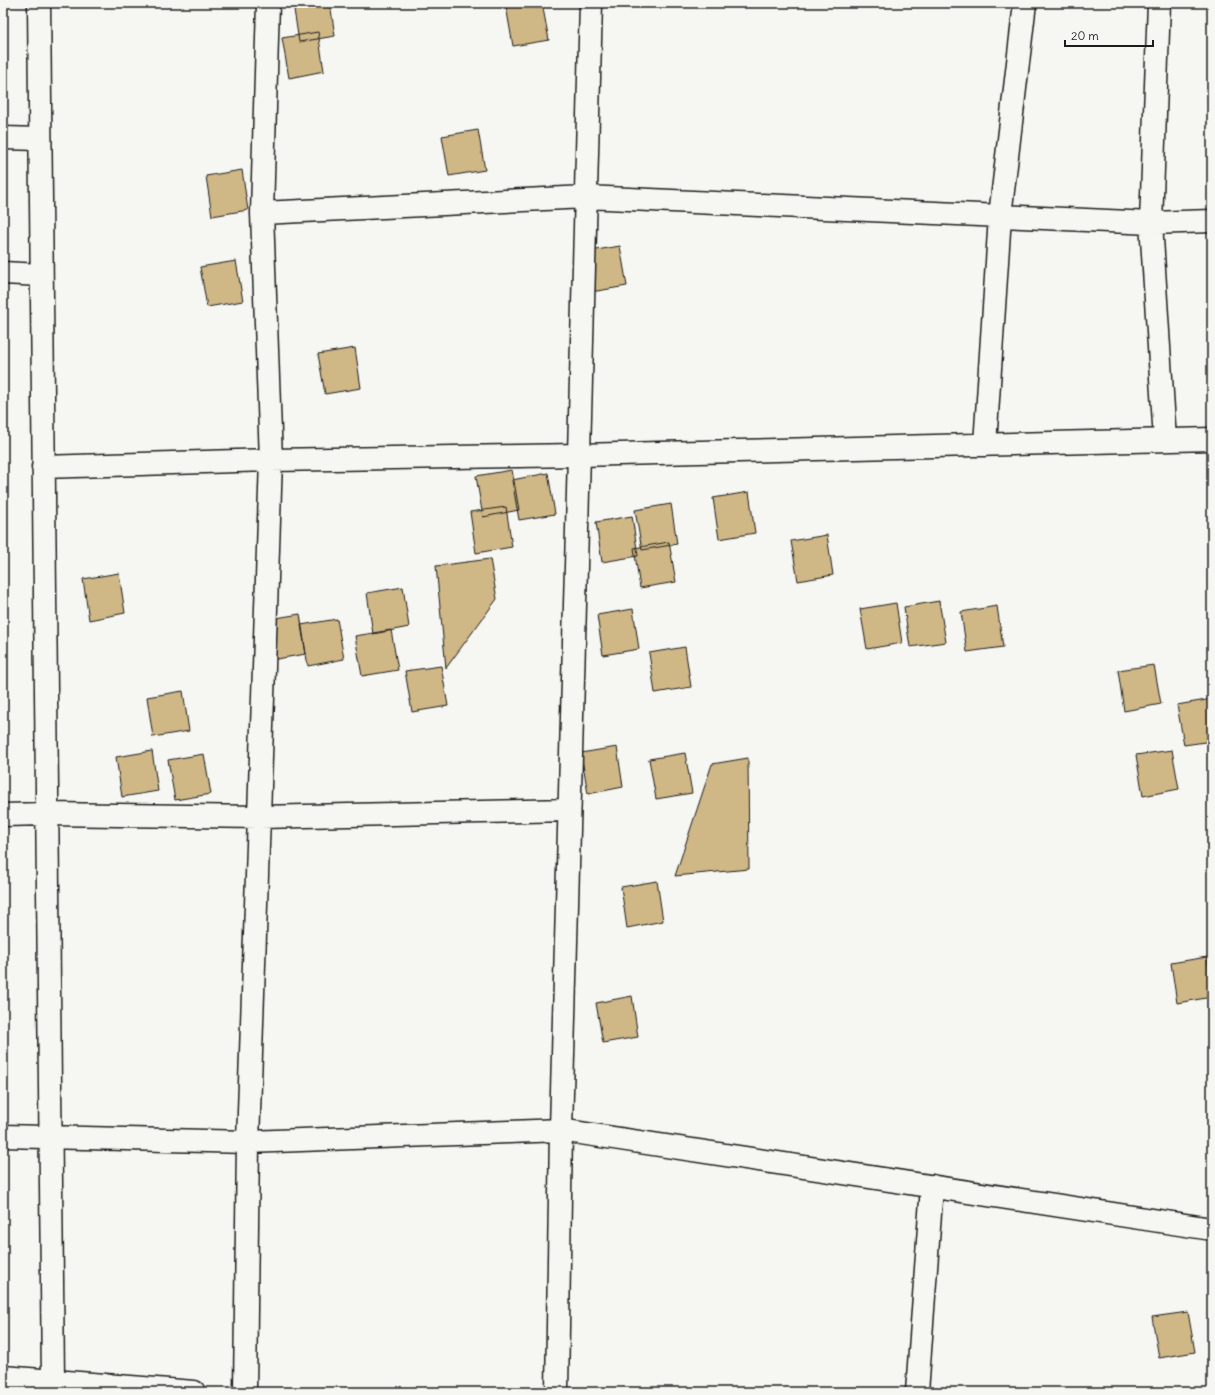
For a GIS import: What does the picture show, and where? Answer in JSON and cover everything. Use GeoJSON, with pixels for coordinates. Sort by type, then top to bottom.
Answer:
{"type":"FeatureCollection","features":[{"type":"Feature","properties":{"kind":"street"},"geometry":{"type":"LineString","coordinates":[[39,3],[53,1381]]}},
{"type":"Feature","properties":{"kind":"street"},"geometry":{"type":"LineString","coordinates":[[245,1392],[248,1142],[271,460],[262,214],[268,3]]}},
{"type":"Feature","properties":{"kind":"street"},"geometry":{"type":"LineString","coordinates":[[557,1392],[561,1130],[591,3]]}},
{"type":"Feature","properties":{"kind":"street"},"geometry":{"type":"LineString","coordinates":[[985,445],[1000,216],[1025,3]]}},
{"type":"Feature","properties":{"kind":"street"},"geometry":{"type":"LineString","coordinates":[[1159,3],[1151,223],[1164,440]]}},
{"type":"Feature","properties":{"kind":"street"},"geometry":{"type":"LineString","coordinates":[[3,138],[40,139]]}},
{"type":"Feature","properties":{"kind":"street"},"geometry":{"type":"LineString","coordinates":[[262,214],[586,197],[1151,223],[1212,221]]}},
{"type":"Feature","properties":{"kind":"street"},"geometry":{"type":"LineString","coordinates":[[3,273],[41,275]]}},
{"type":"Feature","properties":{"kind":"street"},"geometry":{"type":"LineString","coordinates":[[43,467],[271,460],[579,455],[1212,439]]}},
{"type":"Feature","properties":{"kind":"street"},"geometry":{"type":"LineString","coordinates":[[3,815],[47,814],[260,817],[569,810]]}},
{"type":"Feature","properties":{"kind":"street"},"geometry":{"type":"LineString","coordinates":[[3,1136],[248,1142],[561,1130],[1212,1229]]}},
{"type":"Feature","properties":{"kind":"street"},"geometry":{"type":"LineString","coordinates":[[917,1392],[932,1186]]}},
{"type":"Feature","properties":{"kind":"street"},"geometry":{"type":"LineString","coordinates":[[3,1377],[194,1392]]}},
{"type":"Feature","properties":{"kind":"building"},"geometry":{"type":"Polygon","coordinates":[[[293,3],[330,3],[335,36],[299,42],[293,3]]]}},
{"type":"Feature","properties":{"kind":"building"},"geometry":{"type":"Polygon","coordinates":[[[524,3],[542,3],[549,40],[513,46],[506,6],[524,3]]]}},
{"type":"Feature","properties":{"kind":"building"},"geometry":{"type":"Polygon","coordinates":[[[318,32],[324,71],[289,78],[282,38],[318,32]]]}},
{"type":"Feature","properties":{"kind":"building"},"geometry":{"type":"Polygon","coordinates":[[[478,130],[485,170],[449,176],[442,136],[478,130]]]}},
{"type":"Feature","properties":{"kind":"building"},"geometry":{"type":"Polygon","coordinates":[[[242,170],[248,210],[212,216],[206,176],[242,170]]]}},
{"type":"Feature","properties":{"kind":"building"},"geometry":{"type":"Polygon","coordinates":[[[620,246],[627,286],[591,292],[585,252],[620,246]]]}},
{"type":"Feature","properties":{"kind":"building"},"geometry":{"type":"Polygon","coordinates":[[[236,261],[243,301],[207,307],[200,267],[236,261]]]}},
{"type":"Feature","properties":{"kind":"building"},"geometry":{"type":"Polygon","coordinates":[[[355,348],[361,388],[325,394],[318,354],[355,348]]]}},
{"type":"Feature","properties":{"kind":"building"},"geometry":{"type":"Polygon","coordinates":[[[512,470],[519,510],[483,517],[476,476],[512,470]]]}},
{"type":"Feature","properties":{"kind":"building"},"geometry":{"type":"Polygon","coordinates":[[[548,473],[555,514],[519,520],[512,480],[548,473]]]}},
{"type":"Feature","properties":{"kind":"building"},"geometry":{"type":"Polygon","coordinates":[[[749,492],[755,533],[719,539],[713,498],[749,492]]]}},
{"type":"Feature","properties":{"kind":"building"},"geometry":{"type":"Polygon","coordinates":[[[671,504],[677,544],[642,550],[635,510],[671,504]]]}},
{"type":"Feature","properties":{"kind":"building"},"geometry":{"type":"Polygon","coordinates":[[[506,507],[512,547],[476,553],[470,512],[506,507]]]}},
{"type":"Feature","properties":{"kind":"building"},"geometry":{"type":"Polygon","coordinates":[[[632,516],[638,556],[602,562],[596,522],[632,516]]]}},
{"type":"Feature","properties":{"kind":"building"},"geometry":{"type":"Polygon","coordinates":[[[827,535],[833,575],[798,581],[791,541],[827,535]]]}},
{"type":"Feature","properties":{"kind":"building"},"geometry":{"type":"Polygon","coordinates":[[[669,542],[676,582],[640,588],[634,548],[669,542]]]}},
{"type":"Feature","properties":{"kind":"building"},"geometry":{"type":"Polygon","coordinates":[[[490,559],[497,599],[446,668],[436,566],[490,559]]]}},
{"type":"Feature","properties":{"kind":"building"},"geometry":{"type":"Polygon","coordinates":[[[119,573],[125,613],[89,620],[83,579],[119,573]]]}},
{"type":"Feature","properties":{"kind":"building"},"geometry":{"type":"Polygon","coordinates":[[[403,587],[409,627],[373,634],[367,593],[403,587]]]}},
{"type":"Feature","properties":{"kind":"building"},"geometry":{"type":"Polygon","coordinates":[[[939,601],[946,642],[910,647],[904,607],[939,601]]]}},
{"type":"Feature","properties":{"kind":"building"},"geometry":{"type":"Polygon","coordinates":[[[896,603],[902,643],[867,649],[860,609],[896,603]]]}},
{"type":"Feature","properties":{"kind":"building"},"geometry":{"type":"Polygon","coordinates":[[[997,606],[1003,647],[967,652],[961,612],[997,606]]]}},
{"type":"Feature","properties":{"kind":"building"},"geometry":{"type":"Polygon","coordinates":[[[633,609],[639,649],[603,655],[597,615],[633,609]]]}},
{"type":"Feature","properties":{"kind":"building"},"geometry":{"type":"Polygon","coordinates":[[[300,614],[306,654],[271,660],[264,620],[300,614]]]}},
{"type":"Feature","properties":{"kind":"building"},"geometry":{"type":"Polygon","coordinates":[[[337,619],[344,659],[308,666],[301,625],[337,619]]]}},
{"type":"Feature","properties":{"kind":"building"},"geometry":{"type":"Polygon","coordinates":[[[391,630],[398,670],[362,676],[355,636],[391,630]]]}},
{"type":"Feature","properties":{"kind":"building"},"geometry":{"type":"Polygon","coordinates":[[[685,647],[691,687],[655,693],[649,653],[685,647]]]}},
{"type":"Feature","properties":{"kind":"building"},"geometry":{"type":"Polygon","coordinates":[[[1154,665],[1161,704],[1124,711],[1118,670],[1154,665]]]}},
{"type":"Feature","properties":{"kind":"building"},"geometry":{"type":"Polygon","coordinates":[[[441,666],[448,706],[412,712],[405,671],[441,666]]]}},
{"type":"Feature","properties":{"kind":"building"},"geometry":{"type":"Polygon","coordinates":[[[183,691],[189,731],[153,737],[147,697],[183,691]]]}},
{"type":"Feature","properties":{"kind":"building"},"geometry":{"type":"Polygon","coordinates":[[[1212,699],[1212,741],[1184,745],[1177,705],[1212,699]]]}},
{"type":"Feature","properties":{"kind":"building"},"geometry":{"type":"Polygon","coordinates":[[[617,747],[623,787],[588,794],[581,753],[617,747]]]}},
{"type":"Feature","properties":{"kind":"building"},"geometry":{"type":"Polygon","coordinates":[[[1172,750],[1179,789],[1143,796],[1136,755],[1172,750]]]}},
{"type":"Feature","properties":{"kind":"building"},"geometry":{"type":"Polygon","coordinates":[[[152,751],[158,791],[122,797],[116,757],[152,751]]]}},
{"type":"Feature","properties":{"kind":"building"},"geometry":{"type":"Polygon","coordinates":[[[685,753],[692,793],[656,799],[649,759],[685,753]]]}},
{"type":"Feature","properties":{"kind":"building"},"geometry":{"type":"Polygon","coordinates":[[[204,754],[211,794],[175,800],[168,760],[204,754]]]}},
{"type":"Feature","properties":{"kind":"building"},"geometry":{"type":"Polygon","coordinates":[[[1212,756],[1212,783],[1208,757],[1212,756]]]}},
{"type":"Feature","properties":{"kind":"building"},"geometry":{"type":"Polygon","coordinates":[[[748,758],[749,869],[675,876],[712,764],[748,758]]]}},
{"type":"Feature","properties":{"kind":"building"},"geometry":{"type":"Polygon","coordinates":[[[657,881],[663,921],[627,928],[621,887],[657,881]]]}},
{"type":"Feature","properties":{"kind":"building"},"geometry":{"type":"Polygon","coordinates":[[[1207,957],[1212,987],[1212,997],[1177,1003],[1171,963],[1207,957]]]}},
{"type":"Feature","properties":{"kind":"building"},"geometry":{"type":"Polygon","coordinates":[[[632,996],[638,1037],[603,1043],[596,1003],[632,996]]]}},
{"type":"Feature","properties":{"kind":"building"},"geometry":{"type":"Polygon","coordinates":[[[1188,1312],[1195,1352],[1159,1358],[1152,1317],[1188,1312]]]}}]}
